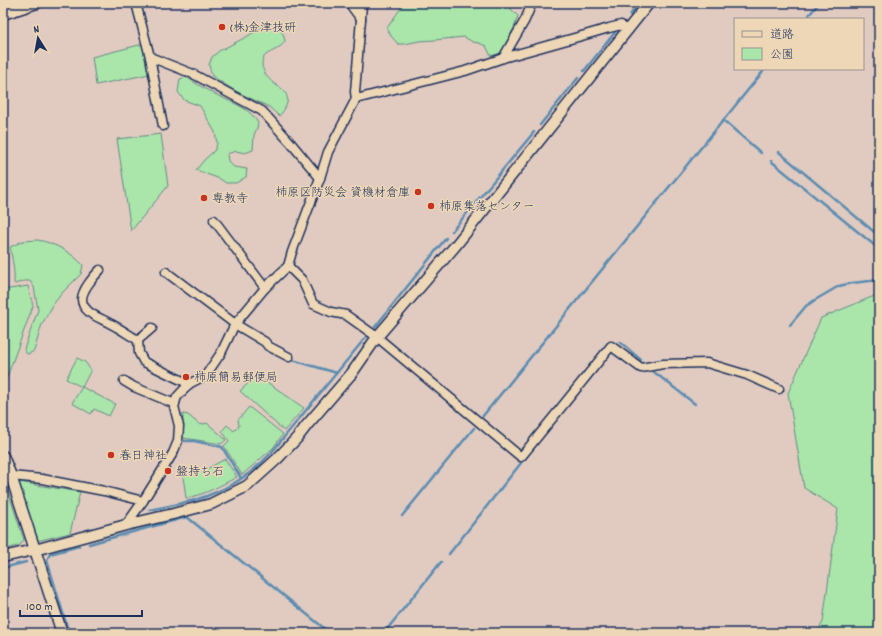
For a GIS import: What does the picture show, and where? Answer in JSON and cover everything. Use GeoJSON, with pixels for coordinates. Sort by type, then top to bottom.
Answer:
{"type":"FeatureCollection","features":[{"type":"Feature","properties":{"kind":"street"},"geometry":{"type":"LineString","coordinates":[[3,14],[37,3]]}},
{"type":"Feature","properties":{"kind":"street"},"geometry":{"type":"LineString","coordinates":[[136,3],[150,57],[163,126]]}},
{"type":"Feature","properties":{"kind":"street"},"geometry":{"type":"LineString","coordinates":[[349,3],[361,19]]}},
{"type":"Feature","properties":{"kind":"street"},"geometry":{"type":"LineString","coordinates":[[126,525],[173,453],[178,441],[179,423],[174,406],[177,398],[189,384],[206,375],[221,353],[235,324],[265,288],[288,266],[328,152],[356,99],[362,3]]}},
{"type":"Feature","properties":{"kind":"street"},"geometry":{"type":"LineString","coordinates":[[503,58],[525,20],[532,3]]}},
{"type":"Feature","properties":{"kind":"street"},"geometry":{"type":"LineString","coordinates":[[3,557],[211,504],[247,486],[277,459],[297,438],[352,373],[377,337],[456,245],[649,3]]}},
{"type":"Feature","properties":{"kind":"street"},"geometry":{"type":"LineString","coordinates":[[356,99],[465,71],[503,58],[613,27],[621,25],[627,31]]}},
{"type":"Feature","properties":{"kind":"street"},"geometry":{"type":"LineString","coordinates":[[150,57],[193,74],[262,111],[320,178]]}},
{"type":"Feature","properties":{"kind":"street"},"geometry":{"type":"LineString","coordinates":[[214,220],[265,288]]}},
{"type":"Feature","properties":{"kind":"street"},"geometry":{"type":"LineString","coordinates":[[288,266],[302,280],[313,304],[331,312],[346,315],[377,337],[521,457],[611,346],[641,368],[663,364],[707,363],[747,375],[779,389]]}},
{"type":"Feature","properties":{"kind":"street"},"geometry":{"type":"LineString","coordinates":[[100,270],[88,283],[82,297],[84,306],[92,314],[111,323],[138,340]]}},
{"type":"Feature","properties":{"kind":"street"},"geometry":{"type":"LineString","coordinates":[[166,272],[235,324],[265,342],[268,346],[289,357]]}},
{"type":"Feature","properties":{"kind":"street"},"geometry":{"type":"LineString","coordinates":[[138,340],[152,328]]}},
{"type":"Feature","properties":{"kind":"street"},"geometry":{"type":"LineString","coordinates":[[138,340],[139,353],[144,362],[189,384]]}},
{"type":"Feature","properties":{"kind":"street"},"geometry":{"type":"LineString","coordinates":[[124,381],[134,387],[175,404]]}},
{"type":"Feature","properties":{"kind":"street"},"geometry":{"type":"LineString","coordinates":[[3,456],[7,476],[36,549],[62,633]]}},
{"type":"Feature","properties":{"kind":"street"},"geometry":{"type":"LineString","coordinates":[[7,476],[42,479],[97,489],[143,501]]}},
{"type":"Feature","properties":{"kind":"green space"},"geometry":{"type":"Polygon","coordinates":[[[403,3],[509,3],[511,9],[518,16],[514,28],[501,53],[491,56],[486,46],[473,42],[464,37],[398,44],[391,36],[387,28],[403,3]]]}},
{"type":"Feature","properties":{"kind":"green space"},"geometry":{"type":"Polygon","coordinates":[[[268,23],[280,30],[285,42],[265,55],[262,63],[262,67],[268,77],[273,83],[283,90],[287,97],[286,107],[279,116],[269,107],[235,91],[212,76],[209,65],[212,57],[219,51],[248,36],[268,23]]]}},
{"type":"Feature","properties":{"kind":"green space"},"geometry":{"type":"Polygon","coordinates":[[[143,44],[150,74],[96,85],[92,57],[143,44]]]}},
{"type":"Feature","properties":{"kind":"green space"},"geometry":{"type":"Polygon","coordinates":[[[186,77],[210,92],[244,108],[255,118],[258,123],[254,135],[253,150],[245,153],[236,151],[227,154],[228,161],[234,167],[247,169],[246,177],[236,183],[226,183],[220,179],[196,170],[214,151],[217,144],[215,132],[200,106],[184,100],[178,92],[180,79],[186,77]]]}},
{"type":"Feature","properties":{"kind":"green space"},"geometry":{"type":"Polygon","coordinates":[[[161,134],[168,186],[131,231],[117,139],[161,134]]]}},
{"type":"Feature","properties":{"kind":"green space"},"geometry":{"type":"Polygon","coordinates":[[[38,240],[51,243],[63,249],[74,256],[83,265],[81,274],[55,302],[42,324],[34,351],[28,354],[24,349],[38,310],[34,287],[30,281],[14,283],[14,270],[10,247],[23,241],[38,240]]]}},
{"type":"Feature","properties":{"kind":"green space"},"geometry":{"type":"Polygon","coordinates":[[[28,286],[33,306],[4,385],[3,290],[28,286]]]}},
{"type":"Feature","properties":{"kind":"green space"},"geometry":{"type":"Polygon","coordinates":[[[879,294],[879,633],[817,633],[823,622],[838,509],[804,488],[788,393],[821,318],[879,294]]]}},
{"type":"Feature","properties":{"kind":"green space"},"geometry":{"type":"Polygon","coordinates":[[[77,358],[85,362],[91,370],[82,387],[66,379],[77,358]]]}},
{"type":"Feature","properties":{"kind":"green space"},"geometry":{"type":"Polygon","coordinates":[[[257,375],[304,408],[284,431],[240,391],[257,375]]]}},
{"type":"Feature","properties":{"kind":"green space"},"geometry":{"type":"Polygon","coordinates":[[[82,387],[115,404],[109,416],[94,409],[91,414],[72,403],[82,387]]]}},
{"type":"Feature","properties":{"kind":"green space"},"geometry":{"type":"Polygon","coordinates":[[[249,407],[283,434],[273,448],[242,475],[224,446],[229,441],[222,431],[227,425],[234,431],[239,426],[238,420],[249,407]]]}},
{"type":"Feature","properties":{"kind":"green space"},"geometry":{"type":"Polygon","coordinates":[[[183,414],[188,415],[200,425],[207,423],[226,440],[221,444],[182,438],[183,414]]]}},
{"type":"Feature","properties":{"kind":"green space"},"geometry":{"type":"Polygon","coordinates":[[[225,459],[237,477],[206,492],[186,498],[183,476],[205,470],[225,459]]]}},
{"type":"Feature","properties":{"kind":"green space"},"geometry":{"type":"Polygon","coordinates":[[[18,482],[80,492],[70,533],[37,541],[18,482]]]}},
{"type":"Feature","properties":{"kind":"green space"},"geometry":{"type":"Polygon","coordinates":[[[6,485],[24,540],[20,545],[7,549],[3,531],[3,508],[5,508],[3,501],[3,486],[6,485]]]}},
{"type":"Feature","properties":{"kind":"waterway"},"geometry":{"type":"LineString","coordinates":[[630,15],[639,3]]}},
{"type":"Feature","properties":{"kind":"waterway"},"geometry":{"type":"LineString","coordinates":[[809,15],[819,3]]}},
{"type":"Feature","properties":{"kind":"waterway"},"geometry":{"type":"LineString","coordinates":[[584,71],[616,31]]}},
{"type":"Feature","properties":{"kind":"waterway"},"geometry":{"type":"LineString","coordinates":[[482,417],[764,70]]}},
{"type":"Feature","properties":{"kind":"waterway"},"geometry":{"type":"LineString","coordinates":[[540,125],[578,78]]}},
{"type":"Feature","properties":{"kind":"waterway"},"geometry":{"type":"LineString","coordinates":[[723,120],[761,153]]}},
{"type":"Feature","properties":{"kind":"waterway"},"geometry":{"type":"LineString","coordinates":[[452,231],[534,132]]}},
{"type":"Feature","properties":{"kind":"waterway"},"geometry":{"type":"LineString","coordinates":[[779,152],[879,236]]}},
{"type":"Feature","properties":{"kind":"waterway"},"geometry":{"type":"LineString","coordinates":[[771,161],[879,249]]}},
{"type":"Feature","properties":{"kind":"waterway"},"geometry":{"type":"LineString","coordinates":[[375,327],[446,238]]}},
{"type":"Feature","properties":{"kind":"waterway"},"geometry":{"type":"LineString","coordinates":[[790,325],[806,306],[839,286],[879,280]]}},
{"type":"Feature","properties":{"kind":"waterway"},"geometry":{"type":"LineString","coordinates":[[149,510],[207,496],[225,488],[250,473],[271,453],[366,337]]}},
{"type":"Feature","properties":{"kind":"waterway"},"geometry":{"type":"LineString","coordinates":[[620,342],[641,360]]}},
{"type":"Feature","properties":{"kind":"waterway"},"geometry":{"type":"LineString","coordinates":[[289,359],[337,373]]}},
{"type":"Feature","properties":{"kind":"waterway"},"geometry":{"type":"LineString","coordinates":[[654,372],[695,404]]}},
{"type":"Feature","properties":{"kind":"waterway"},"geometry":{"type":"LineString","coordinates":[[402,516],[474,428]]}},
{"type":"Feature","properties":{"kind":"waterway"},"geometry":{"type":"LineString","coordinates":[[185,441],[194,441],[222,447],[241,478]]}},
{"type":"Feature","properties":{"kind":"waterway"},"geometry":{"type":"LineString","coordinates":[[449,554],[521,463]]}},
{"type":"Feature","properties":{"kind":"waterway"},"geometry":{"type":"LineString","coordinates":[[89,544],[187,517],[330,633]]}},
{"type":"Feature","properties":{"kind":"waterway"},"geometry":{"type":"LineString","coordinates":[[69,633],[47,560],[50,554],[79,546]]}},
{"type":"Feature","properties":{"kind":"waterway"},"geometry":{"type":"LineString","coordinates":[[3,568],[26,562]]}},
{"type":"Feature","properties":{"kind":"waterway"},"geometry":{"type":"LineString","coordinates":[[384,633],[441,562]]}},
{"type":"Feature","properties":{"kind":"place","name":"(株)金津技研"},"geometry":{"type":"Point","coordinates":[222,27]}},
{"type":"Feature","properties":{"kind":"place","name":"柿原区防災会 資機材倉庫"},"geometry":{"type":"Point","coordinates":[418,192]}},
{"type":"Feature","properties":{"kind":"place","name":"専教寺"},"geometry":{"type":"Point","coordinates":[204,198]}},
{"type":"Feature","properties":{"kind":"place","name":"柿原集落センター"},"geometry":{"type":"Point","coordinates":[431,206]}},
{"type":"Feature","properties":{"kind":"place","name":"柿原簡易郵便局"},"geometry":{"type":"Point","coordinates":[186,377]}},
{"type":"Feature","properties":{"kind":"place","name":"春日神社"},"geometry":{"type":"Point","coordinates":[111,455]}},
{"type":"Feature","properties":{"kind":"place","name":"盤持ち石"},"geometry":{"type":"Point","coordinates":[168,471]}}]}
